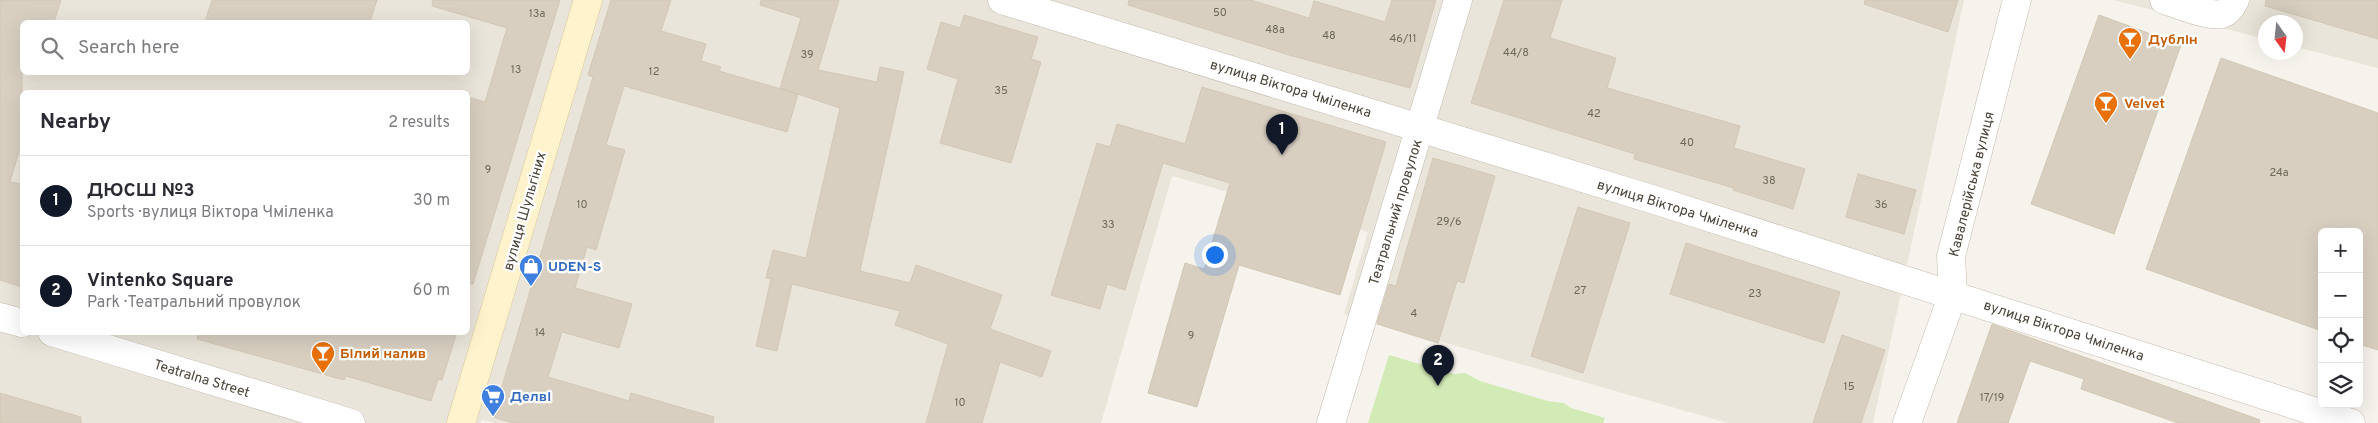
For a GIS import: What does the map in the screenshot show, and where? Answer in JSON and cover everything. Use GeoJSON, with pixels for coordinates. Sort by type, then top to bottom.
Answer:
{"type":"FeatureCollection","features":[{"type":"Feature","properties":{"kind":"street","name":"вулиця Шульгіних"},"geometry":{"type":"LineString","coordinates":[[461,423],[588,0]]}},
{"type":"Feature","properties":{"kind":"street","name":"вулиця Віктора Чміленка"},"geometry":{"type":"LineString","coordinates":[[1002,0],[1420,127],[1953,294],[2351,423]]}},
{"type":"Feature","properties":{"kind":"street","name":"Театральний провулок"},"geometry":{"type":"LineString","coordinates":[[1331,423],[1458,0]]}},
{"type":"Feature","properties":{"kind":"street","name":"Кавалерійська вулиця"},"geometry":{"type":"LineString","coordinates":[[1907,423],[1953,294],[1951,256],[2017,0]]}},
{"type":"Feature","properties":{"kind":"street"},"geometry":{"type":"LineString","coordinates":[[2164,0],[2212,14],[2229,7]]}},
{"type":"Feature","properties":{"kind":"street"},"geometry":{"type":"LineString","coordinates":[[0,317],[20,323]]}},
{"type":"Feature","properties":{"kind":"street","name":"Teatralna Street"},"geometry":{"type":"LineString","coordinates":[[62,335],[352,423]]}},
{"type":"Feature","properties":{"kind":"shaded area"},"geometry":{"type":"Polygon","coordinates":[[[0,0],[1964,0],[1873,423],[1728,423],[1344,314],[1368,232],[1172,176],[1101,423],[494,423],[482,420],[481,423],[0,423],[0,0]]]}},
{"type":"Feature","properties":{"kind":"shaded area"},"geometry":{"type":"Polygon","coordinates":[[[2114,0],[2378,0],[2378,68],[2303,49],[2303,15],[2258,15],[2258,37],[2114,0]]]}},
{"type":"Feature","properties":{"kind":"green space"},"geometry":{"type":"Polygon","coordinates":[[[1389,355],[1454,374],[1465,373],[1480,381],[1548,401],[1564,403],[1571,408],[1605,418],[1603,423],[1368,423],[1389,355]]]}},
{"type":"Feature","properties":{"kind":"building"},"geometry":{"type":"Polygon","coordinates":[[[0,0],[61,0],[55,20],[20,20],[20,75],[22,75],[22,90],[20,90],[20,148],[10,182],[20,184],[20,286],[0,280],[0,0]]]}},
{"type":"Feature","properties":{"kind":"building"},"geometry":{"type":"Polygon","coordinates":[[[212,0],[377,0],[371,20],[206,20],[212,0]]]}},
{"type":"Feature","properties":{"kind":"building"},"geometry":{"type":"Polygon","coordinates":[[[433,0],[560,0],[473,284],[470,284],[470,98],[485,102],[507,28],[432,6],[433,0]]]}},
{"type":"Feature","properties":{"kind":"building"},"geometry":{"type":"Polygon","coordinates":[[[611,0],[671,0],[661,31],[706,44],[701,61],[721,67],[719,71],[798,94],[787,132],[624,86],[606,145],[625,150],[596,250],[587,247],[575,288],[632,304],[619,348],[562,332],[548,377],[629,401],[631,393],[714,417],[713,423],[513,423],[493,417],[593,77],[588,75],[611,0]]]}},
{"type":"Feature","properties":{"kind":"building"},"geometry":{"type":"Polygon","coordinates":[[[761,0],[839,0],[818,70],[877,82],[880,67],[904,72],[860,271],[910,283],[916,265],[1002,295],[990,329],[1051,351],[1042,377],[1000,362],[982,423],[926,423],[948,344],[895,325],[900,311],[792,284],[777,351],[756,346],[771,279],[766,278],[773,250],[806,258],[840,108],[780,88],[801,18],[760,5],[761,0]]]}},
{"type":"Feature","properties":{"kind":"building"},"geometry":{"type":"Polygon","coordinates":[[[1129,0],[1251,0],[1309,18],[1314,1],[1385,22],[1392,0],[1436,0],[1410,88],[1289,55],[1128,5],[1129,0]]]}},
{"type":"Feature","properties":{"kind":"building"},"geometry":{"type":"Polygon","coordinates":[[[1504,0],[1562,0],[1550,38],[1616,58],[1607,88],[1740,126],[1734,148],[1805,169],[1793,209],[1733,190],[1734,188],[1634,159],[1635,154],[1471,103],[1504,0]]]}},
{"type":"Feature","properties":{"kind":"building"},"geometry":{"type":"Polygon","coordinates":[[[1865,0],[1958,0],[1948,32],[1864,4],[1865,0]]]}},
{"type":"Feature","properties":{"kind":"building"},"geometry":{"type":"Polygon","coordinates":[[[2266,0],[2378,0],[2378,39],[2303,17],[2303,15],[2296,15],[2265,6],[2266,0]]]}},
{"type":"Feature","properties":{"kind":"building"},"geometry":{"type":"Polygon","coordinates":[[[964,15],[1038,37],[1031,59],[1041,62],[1011,163],[940,143],[958,79],[927,69],[941,22],[960,28],[964,15]]]}},
{"type":"Feature","properties":{"kind":"building","name":"Velvet"},"geometry":{"type":"Polygon","coordinates":[[[2099,15],[2181,45],[2114,234],[2031,204],[2099,15]]]}},
{"type":"Feature","properties":{"kind":"building"},"geometry":{"type":"Polygon","coordinates":[[[2221,58],[2378,113],[2378,350],[2363,345],[2363,228],[2318,228],[2318,330],[2146,269],[2221,58]]]}},
{"type":"Feature","properties":{"kind":"building"},"geometry":{"type":"Polygon","coordinates":[[[1202,87],[1386,142],[1340,295],[1239,265],[1197,407],[1148,393],[1185,263],[1204,269],[1230,183],[1163,163],[1125,290],[1107,284],[1100,309],[1051,295],[1097,143],[1110,147],[1117,124],[1185,144],[1202,87]]]}},
{"type":"Feature","properties":{"kind":"building"},"geometry":{"type":"Polygon","coordinates":[[[1433,158],[1495,176],[1464,283],[1457,281],[1438,343],[1377,324],[1389,284],[1396,286],[1433,158]]]}},
{"type":"Feature","properties":{"kind":"building"},"geometry":{"type":"Polygon","coordinates":[[[1858,174],[1916,190],[1904,234],[1846,217],[1858,174]]]}},
{"type":"Feature","properties":{"kind":"building"},"geometry":{"type":"Polygon","coordinates":[[[1578,207],[1630,223],[1583,373],[1531,356],[1578,207]]]}},
{"type":"Feature","properties":{"kind":"building"},"geometry":{"type":"Polygon","coordinates":[[[1686,243],[1840,292],[1824,343],[1670,294],[1686,243]]]}},
{"type":"Feature","properties":{"kind":"building"},"geometry":{"type":"Polygon","coordinates":[[[1992,324],[2260,420],[2259,423],[2178,423],[2081,389],[2084,379],[2030,361],[2008,423],[1957,423],[1992,324]]]}},
{"type":"Feature","properties":{"kind":"building"},"geometry":{"type":"Polygon","coordinates":[[[198,335],[456,335],[442,380],[438,379],[431,401],[346,376],[344,380],[197,339],[198,335]]]}},
{"type":"Feature","properties":{"kind":"building"},"geometry":{"type":"Polygon","coordinates":[[[1842,335],[1885,350],[1861,423],[1813,423],[1842,335]]]}},
{"type":"Feature","properties":{"kind":"building"},"geometry":{"type":"Polygon","coordinates":[[[0,393],[81,417],[81,423],[0,423],[0,393]]]}},
{"type":"Feature","properties":{"kind":"place","name":"Дублін"},"geometry":{"type":"Point","coordinates":[2130,60]}},
{"type":"Feature","properties":{"kind":"place","name":"Velvet"},"geometry":{"type":"Point","coordinates":[2106,124]}},
{"type":"Feature","properties":{"kind":"place","name":"ДЮСШ №3"},"geometry":{"type":"Point","coordinates":[1282,155]}},
{"type":"Feature","properties":{"kind":"place","name":"UDEN-S"},"geometry":{"type":"Point","coordinates":[531,287]}},
{"type":"Feature","properties":{"kind":"place","name":"Білий налив"},"geometry":{"type":"Point","coordinates":[323,374]}},
{"type":"Feature","properties":{"kind":"place","name":"Vintenko Square"},"geometry":{"type":"Point","coordinates":[1438,386]}},
{"type":"Feature","properties":{"kind":"place","name":"Делві"},"geometry":{"type":"Point","coordinates":[493,417]}}]}
